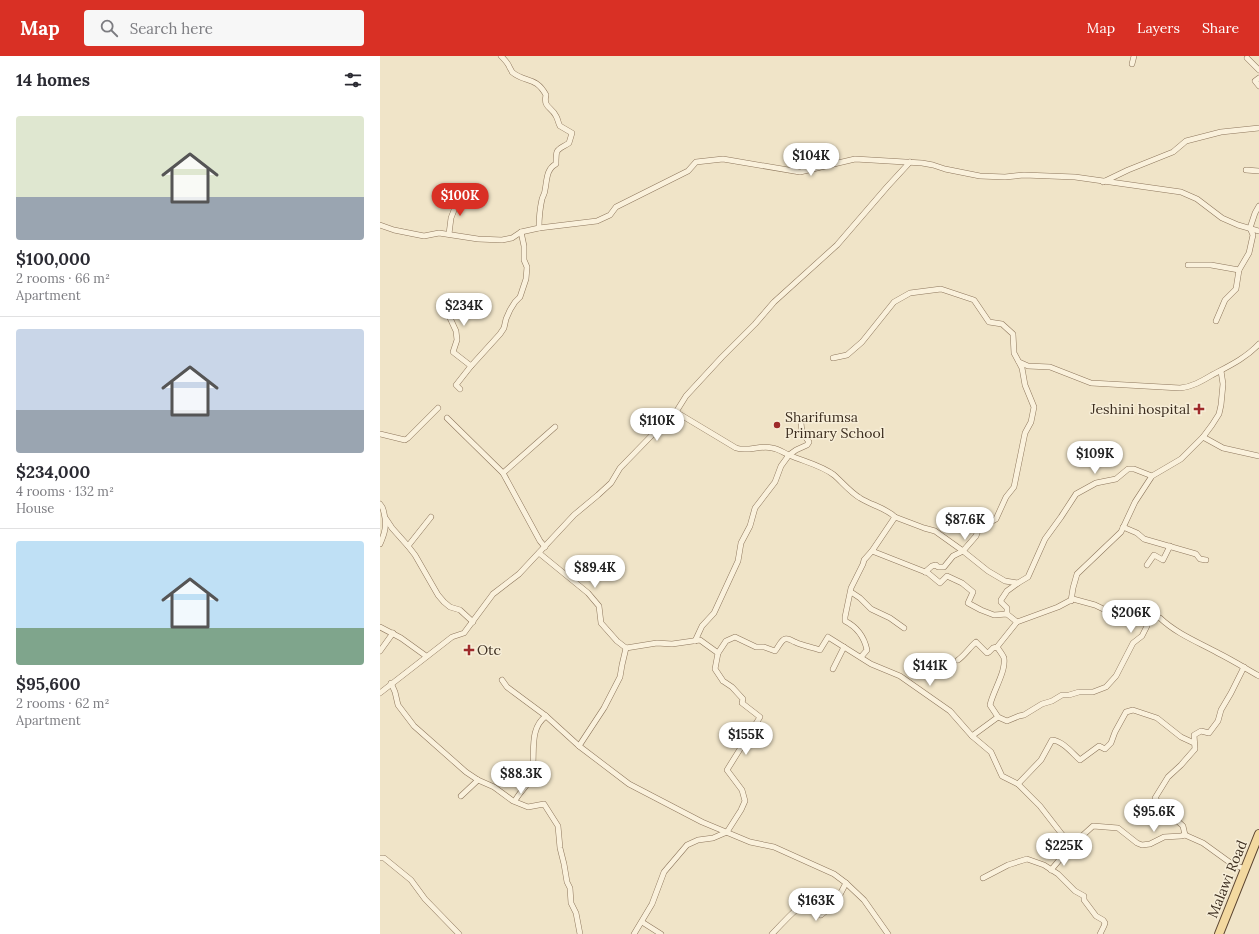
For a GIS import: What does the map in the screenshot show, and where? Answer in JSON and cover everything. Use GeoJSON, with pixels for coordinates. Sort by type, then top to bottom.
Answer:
{"type":"FeatureCollection","features":[{"type":"Feature","properties":{"kind":"main road","name":"Malawi Road"},"geometry":{"type":"LineString","coordinates":[[1219,934],[1259,834]]}},
{"type":"Feature","properties":{"kind":"street"},"geometry":{"type":"LineString","coordinates":[[501,56],[508,64],[512,72],[535,82],[541,87],[546,96],[545,101],[547,106],[557,116],[560,126],[572,133],[569,143],[555,153],[556,164],[553,166],[546,178],[539,228]]}},
{"type":"Feature","properties":{"kind":"street"},"geometry":{"type":"LineString","coordinates":[[1132,64],[1134,56]]}},
{"type":"Feature","properties":{"kind":"street"},"geometry":{"type":"LineString","coordinates":[[1247,58],[1259,70]]}},
{"type":"Feature","properties":{"kind":"street"},"geometry":{"type":"LineString","coordinates":[[1259,78],[1255,82],[1259,86]]}},
{"type":"Feature","properties":{"kind":"street"},"geometry":{"type":"LineString","coordinates":[[1103,182],[1173,152],[1186,142],[1221,132],[1259,128]]}},
{"type":"Feature","properties":{"kind":"street"},"geometry":{"type":"LineString","coordinates":[[380,224],[394,230],[424,236],[440,233],[478,239],[502,240],[512,238],[521,232],[539,228],[597,221],[610,215],[616,207],[688,171],[696,162],[708,159],[723,159],[800,172],[855,159],[910,162],[933,165],[944,169],[980,176],[1005,177],[1024,175],[1075,177],[1181,192],[1197,199],[1222,218],[1238,226],[1259,231]]}},
{"type":"Feature","properties":{"kind":"street"},"geometry":{"type":"LineString","coordinates":[[380,693],[452,637],[464,633],[493,594],[519,574],[574,515],[611,483],[620,468],[656,431],[665,424],[676,412],[686,396],[722,357],[755,324],[774,302],[837,245],[910,162]]}},
{"type":"Feature","properties":{"kind":"street"},"geometry":{"type":"LineString","coordinates":[[1246,170],[1259,171]]}},
{"type":"Feature","properties":{"kind":"street"},"geometry":{"type":"LineString","coordinates":[[449,234],[450,218],[456,205],[468,197]]}},
{"type":"Feature","properties":{"kind":"street"},"geometry":{"type":"LineString","coordinates":[[1216,321],[1226,300],[1236,289],[1239,270],[1249,253],[1253,235],[1250,228],[1259,206]]}},
{"type":"Feature","properties":{"kind":"street"},"geometry":{"type":"LineString","coordinates":[[460,389],[456,385],[500,334],[504,328],[510,310],[520,297],[526,280],[527,267],[524,260],[524,246],[521,232]]}},
{"type":"Feature","properties":{"kind":"street"},"geometry":{"type":"LineString","coordinates":[[1188,265],[1211,266],[1239,270]]}},
{"type":"Feature","properties":{"kind":"street"},"geometry":{"type":"LineString","coordinates":[[833,358],[847,355],[862,342],[894,302],[910,293],[941,289],[974,300],[989,322],[1002,324],[1013,334],[1014,353],[1022,368],[1025,385],[1034,407],[1031,422],[1025,433],[1014,487],[1006,497],[996,519],[979,528],[976,536],[963,551],[953,556],[944,567],[938,567],[936,565],[932,566],[925,572]]}},
{"type":"Feature","properties":{"kind":"street"},"geometry":{"type":"LineString","coordinates":[[452,297],[456,302],[450,318],[456,331],[457,340],[453,352],[471,366]]}},
{"type":"Feature","properties":{"kind":"street"},"geometry":{"type":"LineString","coordinates":[[1019,362],[1028,366],[1050,367],[1091,383],[1180,388],[1189,387],[1221,371],[1251,352],[1259,344]]}},
{"type":"Feature","properties":{"kind":"street"},"geometry":{"type":"LineString","coordinates":[[1070,601],[1077,574],[1121,532],[1135,502],[1152,476],[1181,459],[1203,437],[1219,414],[1223,384],[1221,371]]}},
{"type":"Feature","properties":{"kind":"street"},"geometry":{"type":"LineString","coordinates":[[380,434],[405,440],[438,408]]}},
{"type":"Feature","properties":{"kind":"street"},"geometry":{"type":"LineString","coordinates":[[676,412],[736,448],[742,449],[766,446],[776,448],[789,455],[813,463],[834,475],[859,498],[867,503],[891,513],[895,517],[935,531],[988,571],[1005,581],[1018,583]]}},
{"type":"Feature","properties":{"kind":"street"},"geometry":{"type":"LineString","coordinates":[[447,418],[503,473],[540,541],[545,547]]}},
{"type":"Feature","properties":{"kind":"street"},"geometry":{"type":"LineString","coordinates":[[695,641],[702,626],[714,612],[738,561],[741,543],[750,526],[755,508],[775,482],[781,466],[789,455],[807,445],[809,442],[802,432],[801,423]]}},
{"type":"Feature","properties":{"kind":"street"},"geometry":{"type":"LineString","coordinates":[[503,473],[555,427]]}},
{"type":"Feature","properties":{"kind":"street"},"geometry":{"type":"LineString","coordinates":[[1203,437],[1223,448],[1259,456]]}},
{"type":"Feature","properties":{"kind":"street"},"geometry":{"type":"LineString","coordinates":[[1007,614],[1007,608],[1001,600],[1007,591],[1028,577],[1045,539],[1061,518],[1076,494],[1096,483],[1116,479],[1128,469],[1134,469],[1152,476]]}},
{"type":"Feature","properties":{"kind":"street"},"geometry":{"type":"LineString","coordinates":[[380,504],[386,519],[415,555],[438,595],[444,602],[460,610],[472,622]]}},
{"type":"Feature","properties":{"kind":"street"},"geometry":{"type":"LineString","coordinates":[[408,546],[431,517]]}},
{"type":"Feature","properties":{"kind":"street"},"geometry":{"type":"LineString","coordinates":[[861,657],[866,650],[865,641],[854,626],[845,620],[845,612],[851,588],[864,560],[872,551],[895,517]]}},
{"type":"Feature","properties":{"kind":"street"},"geometry":{"type":"LineString","coordinates":[[380,544],[386,528],[386,519]]}},
{"type":"Feature","properties":{"kind":"street"},"geometry":{"type":"LineString","coordinates":[[1124,527],[1137,533],[1144,539],[1196,554],[1200,559],[1206,560]]}},
{"type":"Feature","properties":{"kind":"street"},"geometry":{"type":"LineString","coordinates":[[1147,565],[1154,555],[1163,560],[1170,546]]}},
{"type":"Feature","properties":{"kind":"street"},"geometry":{"type":"LineString","coordinates":[[872,551],[925,572],[940,583],[947,576],[962,583],[973,592],[968,603],[994,615],[1007,614],[1017,622]]}},
{"type":"Feature","properties":{"kind":"street"},"geometry":{"type":"LineString","coordinates":[[539,553],[588,593],[599,606],[600,623],[626,648],[700,640],[718,653]]}},
{"type":"Feature","properties":{"kind":"street"},"geometry":{"type":"LineString","coordinates":[[851,592],[872,609],[890,618],[904,628]]}},
{"type":"Feature","properties":{"kind":"street"},"geometry":{"type":"LineString","coordinates":[[958,660],[976,642],[987,652],[989,652],[993,648],[997,647],[1017,622],[1073,599],[1095,605],[1120,617],[1145,622]]}},
{"type":"Feature","properties":{"kind":"street"},"geometry":{"type":"LineString","coordinates":[[1145,622],[1151,617],[1160,618],[1184,636],[1259,676]]}},
{"type":"Feature","properties":{"kind":"street"},"geometry":{"type":"LineString","coordinates":[[997,647],[1004,657],[1002,673],[990,705],[998,717],[1007,721],[1024,715],[1042,704],[1062,696],[1079,692],[1093,692],[1106,687],[1116,676],[1133,644],[1142,636],[1147,626],[1145,622]]}},
{"type":"Feature","properties":{"kind":"street"},"geometry":{"type":"LineString","coordinates":[[380,627],[393,633],[426,656]]}},
{"type":"Feature","properties":{"kind":"street"},"geometry":{"type":"LineString","coordinates":[[380,651],[393,633]]}},
{"type":"Feature","properties":{"kind":"street"},"geometry":{"type":"LineString","coordinates":[[634,934],[652,904],[664,872],[686,846],[698,840],[713,838],[727,832],[745,801],[742,790],[727,770],[760,717],[742,703],[743,699],[732,687],[723,681],[715,670],[718,653],[726,641],[735,637],[756,648],[764,647],[775,651],[785,639],[790,639],[803,646],[820,650],[828,637],[871,664],[900,676],[950,711],[972,736],[991,752],[1002,776],[1018,784],[1040,806],[1071,846]]}},
{"type":"Feature","properties":{"kind":"street"},"geometry":{"type":"LineString","coordinates":[[833,669],[844,647]]}},
{"type":"Feature","properties":{"kind":"street"},"geometry":{"type":"LineString","coordinates":[[579,746],[604,708],[620,677],[626,648]]}},
{"type":"Feature","properties":{"kind":"street"},"geometry":{"type":"LineString","coordinates":[[1185,835],[1183,826],[1163,808],[1155,798],[1168,777],[1195,749],[1194,735],[1201,732],[1209,732],[1218,721],[1221,710],[1231,694],[1244,667]]}},
{"type":"Feature","properties":{"kind":"street"},"geometry":{"type":"LineString","coordinates":[[502,680],[507,687],[546,716],[579,746],[629,784],[702,822],[750,842],[774,847],[834,874],[864,900],[888,934]]}},
{"type":"Feature","properties":{"kind":"street"},"geometry":{"type":"LineString","coordinates":[[391,683],[398,705],[414,726],[466,772],[528,807],[544,804],[558,826],[560,848],[567,882],[570,888],[571,903],[576,913],[580,934]]}},
{"type":"Feature","properties":{"kind":"street"},"geometry":{"type":"LineString","coordinates":[[1018,784],[1041,760],[1052,740],[1057,741],[1066,747],[1080,760],[1099,746],[1105,749],[1111,743],[1126,712],[1132,710],[1157,718],[1180,737],[1194,743]]}},
{"type":"Feature","properties":{"kind":"street"},"geometry":{"type":"LineString","coordinates":[[515,801],[534,772],[535,732],[539,722],[546,716]]}},
{"type":"Feature","properties":{"kind":"street"},"geometry":{"type":"LineString","coordinates":[[972,736],[998,717]]}},
{"type":"Feature","properties":{"kind":"street"},"geometry":{"type":"LineString","coordinates":[[461,796],[478,780]]}},
{"type":"Feature","properties":{"kind":"street"},"geometry":{"type":"LineString","coordinates":[[1051,870],[1071,846],[1093,826],[1118,828],[1136,843],[1142,845],[1150,844],[1164,837],[1185,835],[1203,843],[1232,864],[1245,869]]}},
{"type":"Feature","properties":{"kind":"street"},"geometry":{"type":"LineString","coordinates":[[380,858],[384,858],[411,880],[425,899],[459,934]]}},
{"type":"Feature","properties":{"kind":"street"},"geometry":{"type":"LineString","coordinates":[[983,878],[998,870],[1027,859],[1044,865],[1058,874],[1075,890],[1084,896],[1084,900],[1096,916],[1105,922],[1100,934]]}},
{"type":"Feature","properties":{"kind":"street"},"geometry":{"type":"LineString","coordinates":[[772,934],[793,912],[810,899],[822,915],[835,904],[846,883]]}},
{"type":"Feature","properties":{"kind":"street"},"geometry":{"type":"LineString","coordinates":[[642,922],[661,934]]}},
{"type":"Feature","properties":{"kind":"place","name":"Jeshini hospital"},"geometry":{"type":"Point","coordinates":[1199,409]}},
{"type":"Feature","properties":{"kind":"place","name":"Sharifumsa Primary School"},"geometry":{"type":"Point","coordinates":[777,425]}},
{"type":"Feature","properties":{"kind":"place","name":"Otc"},"geometry":{"type":"Point","coordinates":[469,650]}}]}
